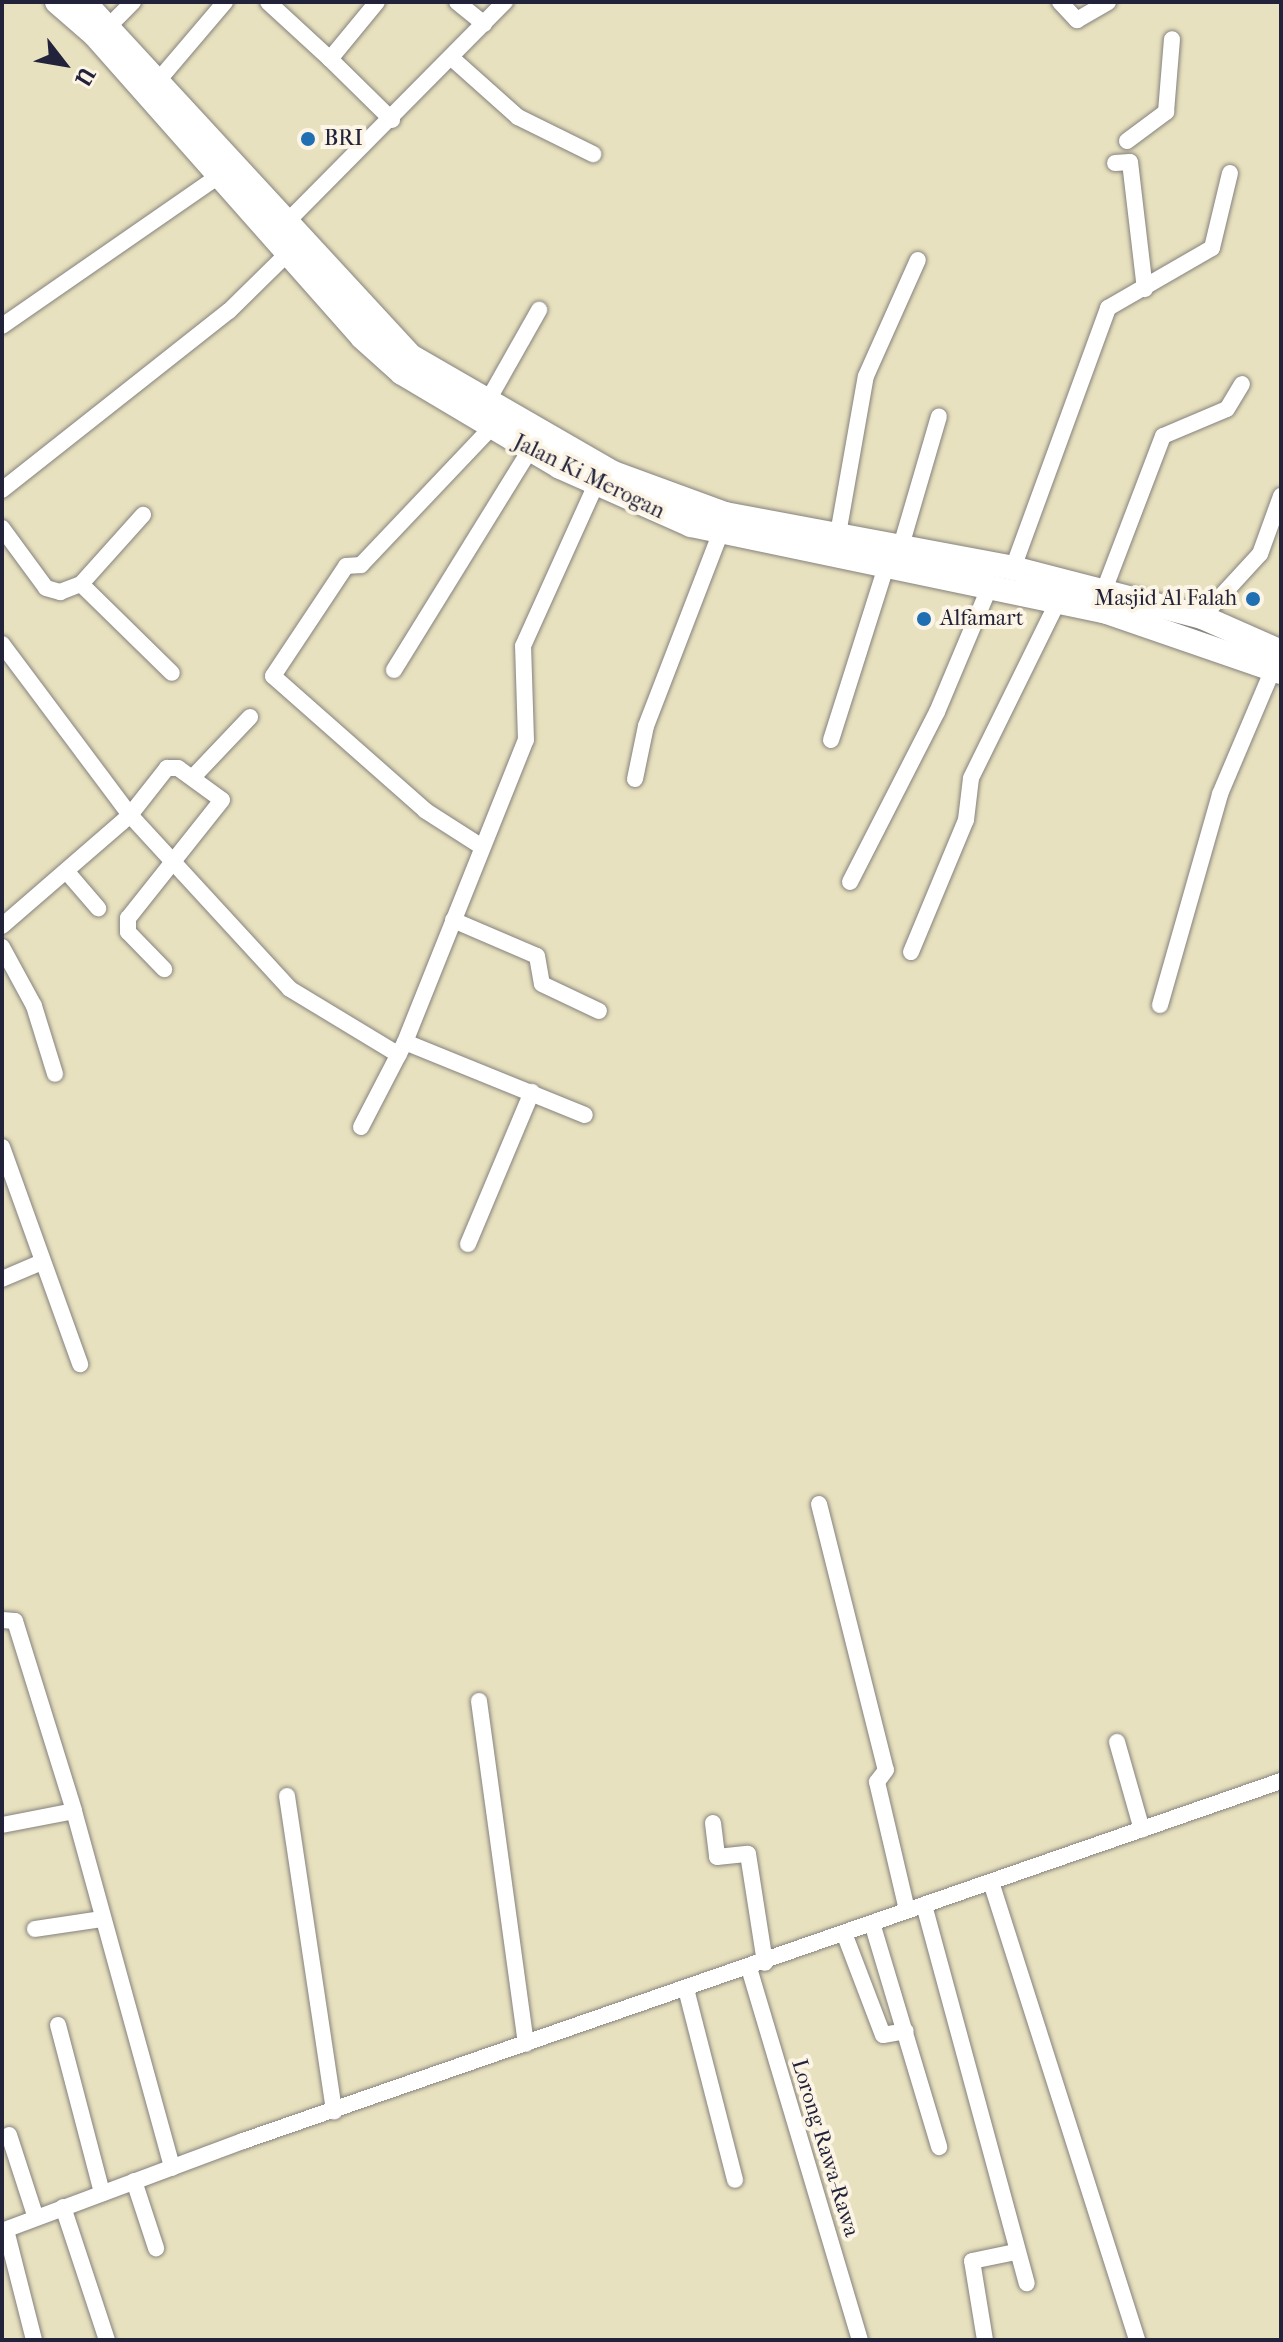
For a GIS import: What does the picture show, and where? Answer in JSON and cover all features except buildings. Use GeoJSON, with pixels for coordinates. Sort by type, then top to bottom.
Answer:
{"type":"FeatureCollection","features":[{"type":"Feature","properties":{"kind":"highway","name":"Jalan Ki Merogan"},"geometry":{"type":"LineString","coordinates":[[57,2],[154,86],[402,373],[530,450],[596,484],[721,532],[1058,601],[1155,624],[1278,664]]}},
{"type":"Feature","properties":{"kind":"highway","name":"Jalan Ki Merogan"},"geometry":{"type":"LineString","coordinates":[[84,2],[109,26],[220,175],[282,237],[412,357],[487,402],[670,498],[1013,568],[1202,617],[1278,664]]}},
{"type":"Feature","properties":{"kind":"street"},"geometry":{"type":"LineString","coordinates":[[109,26],[133,2]]}},
{"type":"Feature","properties":{"kind":"street"},"geometry":{"type":"LineString","coordinates":[[154,86],[225,2]]}},
{"type":"Feature","properties":{"kind":"street"},"geometry":{"type":"LineString","coordinates":[[268,2],[392,120]]}},
{"type":"Feature","properties":{"kind":"street"},"geometry":{"type":"LineString","coordinates":[[330,59],[377,2]]}},
{"type":"Feature","properties":{"kind":"street"},"geometry":{"type":"LineString","coordinates":[[457,2],[484,24]]}},
{"type":"Feature","properties":{"kind":"street"},"geometry":{"type":"LineString","coordinates":[[2,490],[229,311],[282,237],[392,120],[454,60],[505,2]]}},
{"type":"Feature","properties":{"kind":"street"},"geometry":{"type":"LineString","coordinates":[[1060,2],[1077,20],[1108,2]]}},
{"type":"Feature","properties":{"kind":"street"},"geometry":{"type":"LineString","coordinates":[[1127,141],[1166,112],[1172,39]]}},
{"type":"Feature","properties":{"kind":"street"},"geometry":{"type":"LineString","coordinates":[[454,60],[518,117],[593,154]]}},
{"type":"Feature","properties":{"kind":"street"},"geometry":{"type":"LineString","coordinates":[[1115,163],[1130,162],[1145,289]]}},
{"type":"Feature","properties":{"kind":"street"},"geometry":{"type":"LineString","coordinates":[[1013,568],[1108,308],[1212,248],[1230,173]]}},
{"type":"Feature","properties":{"kind":"street"},"geometry":{"type":"LineString","coordinates":[[2,326],[220,175]]}},
{"type":"Feature","properties":{"kind":"street"},"geometry":{"type":"LineString","coordinates":[[838,534],[866,376],[918,260]]}},
{"type":"Feature","properties":{"kind":"street"},"geometry":{"type":"LineString","coordinates":[[487,402],[539,310]]}},
{"type":"Feature","properties":{"kind":"street"},"geometry":{"type":"LineString","coordinates":[[1103,593],[1163,436],[1227,409],[1242,384]]}},
{"type":"Feature","properties":{"kind":"street"},"geometry":{"type":"LineString","coordinates":[[901,546],[939,416]]}},
{"type":"Feature","properties":{"kind":"street"},"geometry":{"type":"LineString","coordinates":[[482,847],[426,811],[273,676],[346,566],[361,565],[491,428]]}},
{"type":"Feature","properties":{"kind":"street"},"geometry":{"type":"LineString","coordinates":[[394,670],[530,450]]}},
{"type":"Feature","properties":{"kind":"street"},"geometry":{"type":"LineString","coordinates":[[361,1127],[402,1048],[526,740],[523,646],[596,484]]}},
{"type":"Feature","properties":{"kind":"street"},"geometry":{"type":"LineString","coordinates":[[1202,617],[1260,554],[1281,496]]}},
{"type":"Feature","properties":{"kind":"street"},"geometry":{"type":"LineString","coordinates":[[2,528],[51,592],[81,584],[143,515]]}},
{"type":"Feature","properties":{"kind":"street"},"geometry":{"type":"LineString","coordinates":[[635,779],[646,726],[721,532]]}},
{"type":"Feature","properties":{"kind":"street"},"geometry":{"type":"LineString","coordinates":[[831,740],[886,567]]}},
{"type":"Feature","properties":{"kind":"street"},"geometry":{"type":"LineString","coordinates":[[81,584],[172,673]]}},
{"type":"Feature","properties":{"kind":"street"},"geometry":{"type":"LineString","coordinates":[[850,882],[937,712],[989,588]]}},
{"type":"Feature","properties":{"kind":"street"},"geometry":{"type":"LineString","coordinates":[[911,952],[966,820],[971,778],[1058,601]]}},
{"type":"Feature","properties":{"kind":"street"},"geometry":{"type":"LineString","coordinates":[[2,644],[130,815],[173,855],[290,989],[402,1048],[532,1092],[585,1115]]}},
{"type":"Feature","properties":{"kind":"street"},"geometry":{"type":"LineString","coordinates":[[1160,1005],[1220,794],[1278,664]]}},
{"type":"Feature","properties":{"kind":"street"},"geometry":{"type":"LineString","coordinates":[[195,775],[250,717]]}},
{"type":"Feature","properties":{"kind":"street"},"geometry":{"type":"LineString","coordinates":[[2,926],[130,815],[167,768],[195,775],[221,803],[173,855],[126,923],[164,969]]}},
{"type":"Feature","properties":{"kind":"street"},"geometry":{"type":"LineString","coordinates":[[67,872],[98,908]]}},
{"type":"Feature","properties":{"kind":"street"},"geometry":{"type":"LineString","coordinates":[[453,920],[537,956],[542,984],[599,1011]]}},
{"type":"Feature","properties":{"kind":"street"},"geometry":{"type":"LineString","coordinates":[[2,947],[34,1006],[55,1074]]}},
{"type":"Feature","properties":{"kind":"street"},"geometry":{"type":"LineString","coordinates":[[468,1244],[532,1092]]}},
{"type":"Feature","properties":{"kind":"street"},"geometry":{"type":"LineString","coordinates":[[2,1147],[80,1364]]}},
{"type":"Feature","properties":{"kind":"street"},"geometry":{"type":"LineString","coordinates":[[2,1279],[42,1262]]}},
{"type":"Feature","properties":{"kind":"street"},"geometry":{"type":"LineString","coordinates":[[819,1504],[886,1770],[877,1782],[907,1910]]}},
{"type":"Feature","properties":{"kind":"street"},"geometry":{"type":"LineString","coordinates":[[2,1620],[15,1621],[74,1811],[172,2168]]}},
{"type":"Feature","properties":{"kind":"street"},"geometry":{"type":"LineString","coordinates":[[479,1701],[526,2044]]}},
{"type":"Feature","properties":{"kind":"street"},"geometry":{"type":"LineString","coordinates":[[1117,1742],[1142,1830]]}},
{"type":"Feature","properties":{"kind":"street"},"geometry":{"type":"LineString","coordinates":[[34,2340],[4,2231],[134,2181],[1281,1781]]}},
{"type":"Feature","properties":{"kind":"street"},"geometry":{"type":"LineString","coordinates":[[287,1796],[334,2112]]}},
{"type":"Feature","properties":{"kind":"street"},"geometry":{"type":"LineString","coordinates":[[2,1825],[74,1811]]}},
{"type":"Feature","properties":{"kind":"street","name":"Lorong Rawa-Rawa"},"geometry":{"type":"LineString","coordinates":[[713,1823],[717,1857],[748,1854],[757,1966],[860,2340]]}},
{"type":"Feature","properties":{"kind":"street"},"geometry":{"type":"LineString","coordinates":[[991,1882],[1137,2340]]}},
{"type":"Feature","properties":{"kind":"street"},"geometry":{"type":"LineString","coordinates":[[924,1905],[1016,2252],[1027,2283]]}},
{"type":"Feature","properties":{"kind":"street"},"geometry":{"type":"LineString","coordinates":[[35,1929],[102,1919]]}},
{"type":"Feature","properties":{"kind":"street"},"geometry":{"type":"LineString","coordinates":[[872,1923],[939,2147]]}},
{"type":"Feature","properties":{"kind":"street"},"geometry":{"type":"LineString","coordinates":[[844,1933],[883,2035],[906,2031]]}},
{"type":"Feature","properties":{"kind":"street"},"geometry":{"type":"LineString","coordinates":[[686,1989],[735,2180]]}},
{"type":"Feature","properties":{"kind":"street"},"geometry":{"type":"LineString","coordinates":[[58,2025],[102,2193]]}},
{"type":"Feature","properties":{"kind":"street"},"geometry":{"type":"LineString","coordinates":[[9,2135],[36,2218]]}},
{"type":"Feature","properties":{"kind":"street"},"geometry":{"type":"LineString","coordinates":[[134,2181],[156,2248]]}},
{"type":"Feature","properties":{"kind":"street"},"geometry":{"type":"LineString","coordinates":[[63,2207],[107,2340]]}},
{"type":"Feature","properties":{"kind":"street"},"geometry":{"type":"LineString","coordinates":[[985,2340],[972,2261],[1016,2252]]}},
{"type":"Feature","properties":{"kind":"place","name":"BRI"},"geometry":{"type":"Point","coordinates":[308,139]}},
{"type":"Feature","properties":{"kind":"place","name":"Masjid Al Falah"},"geometry":{"type":"Point","coordinates":[1253,599]}},
{"type":"Feature","properties":{"kind":"place","name":"Alfamart"},"geometry":{"type":"Point","coordinates":[924,619]}}]}
